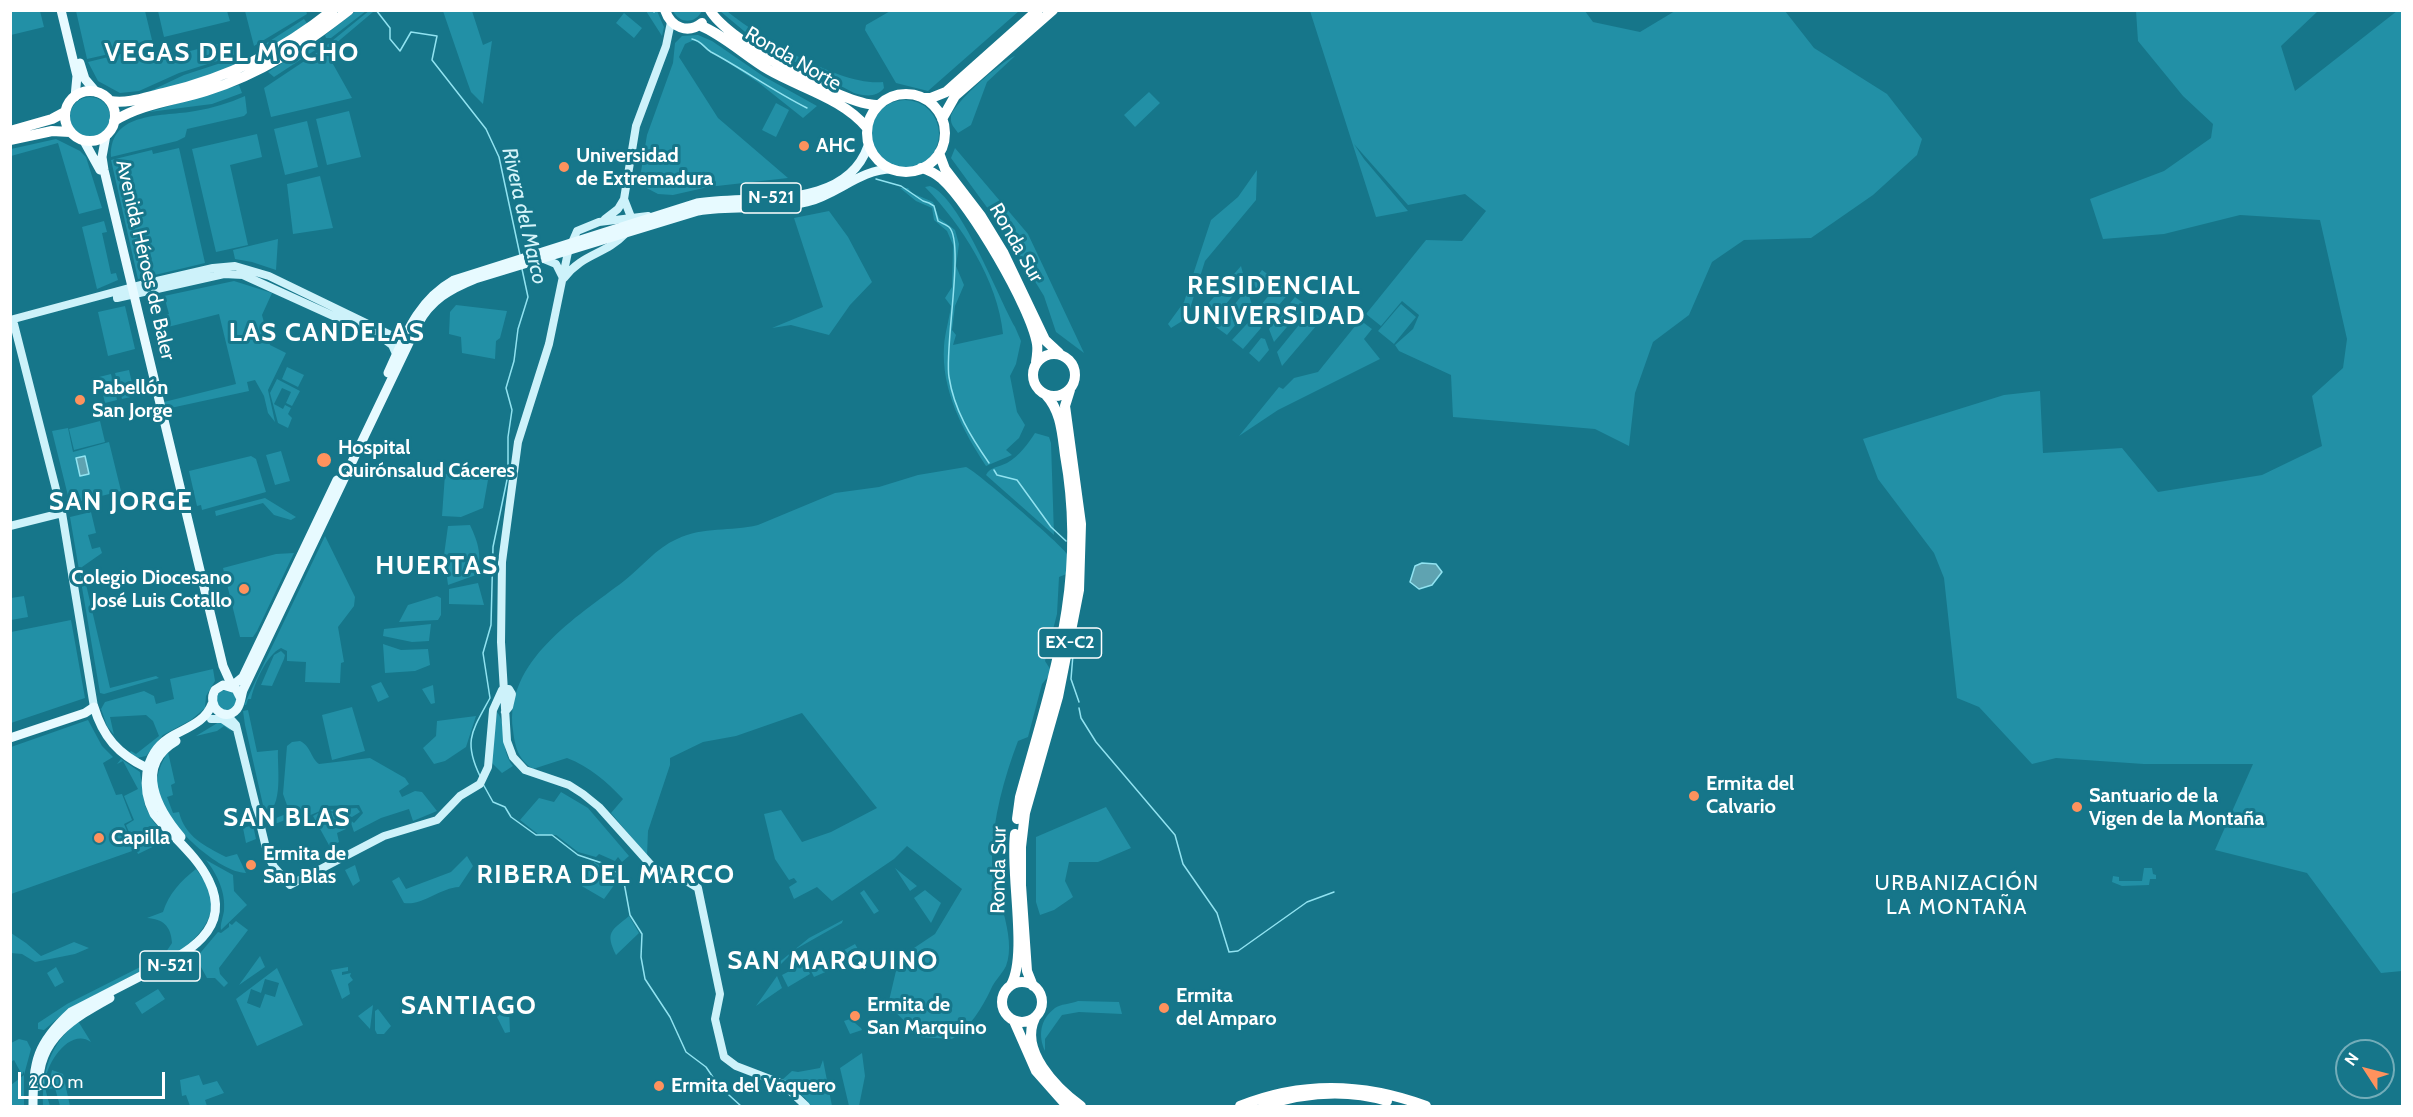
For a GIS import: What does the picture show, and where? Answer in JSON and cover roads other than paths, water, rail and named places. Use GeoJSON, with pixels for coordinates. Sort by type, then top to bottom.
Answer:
{"type":"FeatureCollection","features":[{"type":"Feature","properties":{"kind":"highway"},"geometry":{"type":"LineString","coordinates":[[317,29],[333,10]]}},
{"type":"Feature","properties":{"kind":"highway"},"geometry":{"type":"LineString","coordinates":[[10,140],[52,131],[70,132],[84,141],[92,141],[106,135],[114,121],[143,108],[236,75],[269,60],[349,10]]}},
{"type":"Feature","properties":{"kind":"highway"},"geometry":{"type":"LineString","coordinates":[[665,10],[671,22],[683,28],[699,25]]}},
{"type":"Feature","properties":{"kind":"highway","name":"Ronda Norte"},"geometry":{"type":"LineString","coordinates":[[867,128],[851,112],[769,70],[711,30],[699,25],[710,10],[728,30],[766,56],[858,103],[878,105]]}},
{"type":"Feature","properties":{"kind":"highway"},"geometry":{"type":"LineString","coordinates":[[892,170],[876,158],[868,146],[867,128],[878,105],[903,94],[931,98],[946,92],[1038,10]]}},
{"type":"Feature","properties":{"kind":"highway"},"geometry":{"type":"LineString","coordinates":[[942,119],[955,96],[1053,10]]}},
{"type":"Feature","properties":{"kind":"highway"},"geometry":{"type":"LineString","coordinates":[[10,131],[52,119],[65,112],[75,97],[81,93],[96,92],[110,101],[127,102],[236,75]]}},
{"type":"Feature","properties":{"kind":"highway"},"geometry":{"type":"LineString","coordinates":[[921,168],[939,153],[945,135],[942,119],[936,108],[923,98]]}},
{"type":"Feature","properties":{"kind":"highway"},"geometry":{"type":"LineString","coordinates":[[110,101],[114,121]]}},
{"type":"Feature","properties":{"kind":"highway"},"geometry":{"type":"LineString","coordinates":[[65,112],[70,132]]}},
{"type":"Feature","properties":{"kind":"highway","name":"Ronda Sur"},"geometry":{"type":"LineString","coordinates":[[939,153],[945,169],[981,216],[1003,252],[1045,340],[1059,354]]}},
{"type":"Feature","properties":{"kind":"highway","name":"Ronda Sur"},"geometry":{"type":"LineString","coordinates":[[921,168],[938,175],[948,184],[989,243],[1032,328],[1037,347],[1036,362]]}},
{"type":"Feature","properties":{"kind":"highway","name":"N-521"},"geometry":{"type":"LineString","coordinates":[[892,170],[904,172],[921,168]]}},
{"type":"Feature","properties":{"kind":"highway"},"geometry":{"type":"LineString","coordinates":[[1036,362],[1046,354],[1059,354]]}},
{"type":"Feature","properties":{"kind":"highway","name":"EX-C2"},"geometry":{"type":"LineString","coordinates":[[1035,756],[1070,648],[1078,590],[1076,525],[1065,406],[1075,379],[1074,367],[1065,356],[1059,354]]}},
{"type":"Feature","properties":{"kind":"highway","name":"EX-C2"},"geometry":{"type":"LineString","coordinates":[[1036,362],[1033,371],[1034,383],[1054,404],[1059,417],[1076,525]]}},
{"type":"Feature","properties":{"kind":"highway"},"geometry":{"type":"LineString","coordinates":[[1046,395],[1059,396],[1070,390]]}},
{"type":"Feature","properties":{"kind":"highway","name":"Ronda Sur"},"geometry":{"type":"LineString","coordinates":[[1011,985],[1018,968],[1019,950],[1013,849],[1020,797],[1035,756]]}},
{"type":"Feature","properties":{"kind":"highway","name":"Ronda Sur"},"geometry":{"type":"LineString","coordinates":[[1033,986],[1027,971],[1021,847],[1035,756]]}},
{"type":"Feature","properties":{"kind":"highway"},"geometry":{"type":"LineString","coordinates":[[1011,985],[1022,982],[1033,986]]}},
{"type":"Feature","properties":{"kind":"highway","name":"EX-C2"},"geometry":{"type":"LineString","coordinates":[[1011,985],[1004,994],[1002,1005],[1006,1015],[1014,1021],[1036,1071],[1068,1107]]}},
{"type":"Feature","properties":{"kind":"highway","name":"EX-C2"},"geometry":{"type":"LineString","coordinates":[[1033,986],[1041,1000],[1040,1010],[1029,1032],[1035,1051],[1058,1087],[1081,1107]]}},
{"type":"Feature","properties":{"kind":"highway"},"geometry":{"type":"LineString","coordinates":[[1014,1021],[1025,1022],[1035,1018]]}},
{"type":"Feature","properties":{"kind":"highway"},"geometry":{"type":"LineString","coordinates":[[1240,1107],[1296,1090],[1340,1086],[1384,1092],[1426,1107]]}},
{"type":"Feature","properties":{"kind":"highway"},"geometry":{"type":"LineString","coordinates":[[1263,1107],[1297,1097],[1339,1094],[1382,1100],[1406,1107]]}},
{"type":"Feature","properties":{"kind":"main road"},"geometry":{"type":"LineString","coordinates":[[61,10],[77,76],[75,97]]}},
{"type":"Feature","properties":{"kind":"main road"},"geometry":{"type":"LineString","coordinates":[[67,10],[81,70],[96,92]]}},
{"type":"Feature","properties":{"kind":"main road"},"geometry":{"type":"LineString","coordinates":[[564,279],[582,259],[609,247],[617,230],[636,126],[666,46],[671,22]]}},
{"type":"Feature","properties":{"kind":"main road"},"geometry":{"type":"LineString","coordinates":[[666,46],[683,28]]}},
{"type":"Feature","properties":{"kind":"main road","name":"Avenida Héroes de Baler"},"geometry":{"type":"LineString","coordinates":[[106,135],[103,165],[143,351],[221,677],[218,687]]}},
{"type":"Feature","properties":{"kind":"main road","name":"Avenida Héroes de Baler"},"geometry":{"type":"LineString","coordinates":[[84,141],[100,171],[226,673],[232,686]]}},
{"type":"Feature","properties":{"kind":"main road","name":"N-521"},"geometry":{"type":"LineString","coordinates":[[407,331],[424,302],[444,285],[467,274],[543,258],[656,216],[720,200],[780,198],[826,188],[848,175],[860,164],[868,146]]}},
{"type":"Feature","properties":{"kind":"main road","name":"N-521"},"geometry":{"type":"LineString","coordinates":[[617,230],[720,207],[784,207],[808,202],[832,193],[867,173],[892,170]]}},
{"type":"Feature","properties":{"kind":"main road"},"geometry":{"type":"LineString","coordinates":[[624,199],[631,217]]}},
{"type":"Feature","properties":{"kind":"main road"},"geometry":{"type":"LineString","coordinates":[[232,686],[240,697],[236,727],[270,861],[290,885],[384,836],[436,820],[452,803],[483,782],[503,689],[502,562],[518,442],[549,344],[564,279],[568,249],[577,231],[599,222],[618,209],[624,199]]}},
{"type":"Feature","properties":{"kind":"main road"},"geometry":{"type":"LineString","coordinates":[[617,230],[631,217],[656,216]]}},
{"type":"Feature","properties":{"kind":"main road"},"geometry":{"type":"LineString","coordinates":[[599,222],[617,230]]}},
{"type":"Feature","properties":{"kind":"main road"},"geometry":{"type":"LineString","coordinates":[[599,222],[617,230]]}},
{"type":"Feature","properties":{"kind":"main road"},"geometry":{"type":"LineString","coordinates":[[564,279],[543,258],[568,249],[585,254],[595,254]]}},
{"type":"Feature","properties":{"kind":"main road"},"geometry":{"type":"LineString","coordinates":[[568,249],[582,259]]}},
{"type":"Feature","properties":{"kind":"main road"},"geometry":{"type":"LineString","coordinates":[[155,801],[147,768],[113,746],[100,727],[94,707],[62,513],[12,323],[213,268],[235,266],[269,276],[393,336],[407,331]]}},
{"type":"Feature","properties":{"kind":"main road","name":"N-521"},"geometry":{"type":"LineString","coordinates":[[240,697],[424,314],[442,295],[454,287],[507,266]]}},
{"type":"Feature","properties":{"kind":"main road"},"geometry":{"type":"LineString","coordinates":[[131,292],[224,274],[243,275],[384,339],[392,345],[396,354]]}},
{"type":"Feature","properties":{"kind":"main road"},"geometry":{"type":"LineString","coordinates":[[208,718],[212,697],[218,687],[232,686],[246,671],[407,331]]}},
{"type":"Feature","properties":{"kind":"main road"},"geometry":{"type":"LineString","coordinates":[[10,526],[62,513]]}},
{"type":"Feature","properties":{"kind":"main road"},"geometry":{"type":"LineString","coordinates":[[226,673],[237,677],[246,671]]}},
{"type":"Feature","properties":{"kind":"main road"},"geometry":{"type":"LineString","coordinates":[[498,710],[509,707],[512,694],[509,689],[503,689]]}},
{"type":"Feature","properties":{"kind":"main road"},"geometry":{"type":"LineString","coordinates":[[212,704],[236,727]]}},
{"type":"Feature","properties":{"kind":"main road"},"geometry":{"type":"LineString","coordinates":[[10,731],[83,708],[94,707]]}},
{"type":"Feature","properties":{"kind":"main road"},"geometry":{"type":"LineString","coordinates":[[10,738],[85,713],[94,707]]}},
{"type":"Feature","properties":{"kind":"main road"},"geometry":{"type":"LineString","coordinates":[[147,768],[162,744],[208,718],[237,708]]}},
{"type":"Feature","properties":{"kind":"main road"},"geometry":{"type":"LineString","coordinates":[[498,710],[513,757],[520,765],[533,773],[569,785],[583,794],[599,807],[651,865],[671,879],[685,880],[698,888],[720,994],[715,1019],[718,1042],[724,1057],[736,1066],[783,1084],[806,1107]]}},
{"type":"Feature","properties":{"kind":"main road"},"geometry":{"type":"LineString","coordinates":[[147,768],[152,765],[158,754],[208,718],[222,719],[236,727]]}},
{"type":"Feature","properties":{"kind":"main road"},"geometry":{"type":"LineString","coordinates":[[155,801],[153,777],[161,755],[169,745]]}},
{"type":"Feature","properties":{"kind":"main road","name":"N-521"},"geometry":{"type":"LineString","coordinates":[[33,1107],[35,1062],[49,1033],[71,1012],[193,948],[210,929],[215,916],[214,891],[209,880],[163,826],[149,804],[145,781],[147,768]]}},
{"type":"Feature","properties":{"kind":"main road","name":"N-521"},"geometry":{"type":"LineString","coordinates":[[39,1107],[38,1080],[42,1064],[49,1045],[61,1029],[76,1017],[189,956],[203,946],[215,929],[220,909],[215,882],[209,869],[170,824],[155,801]]}},
{"type":"Feature","properties":{"kind":"waterway","name":"Rivera del Marco"},"geometry":{"type":"LineString","coordinates":[[376,10],[390,28],[390,39],[400,51],[411,32],[437,36],[432,60],[486,129],[499,157],[520,255]]}},
{"type":"Feature","properties":{"kind":"waterway"},"geometry":{"type":"LineString","coordinates":[[692,39],[807,108]]}},
{"type":"Feature","properties":{"kind":"waterway"},"geometry":{"type":"LineString","coordinates":[[843,140],[848,146]]}},
{"type":"Feature","properties":{"kind":"waterway"},"geometry":{"type":"LineString","coordinates":[[876,179],[901,186],[934,206],[938,221],[949,227],[953,237],[955,273],[949,343],[949,377],[959,412],[989,463]]}},
{"type":"Feature","properties":{"kind":"waterway","name":"Rivera del Marco"},"geometry":{"type":"LineString","coordinates":[[480,776],[471,745],[474,728],[490,698],[483,653],[491,625],[493,547],[508,475],[508,437],[512,410],[506,388],[514,361],[518,329],[528,297],[522,269]]}},
{"type":"Feature","properties":{"kind":"waterway"},"geometry":{"type":"LineString","coordinates":[[994,470],[997,475],[1017,480],[1051,527],[1066,541]]}},
{"type":"Feature","properties":{"kind":"waterway"},"geometry":{"type":"LineString","coordinates":[[1074,642],[1071,679],[1079,702]]}},
{"type":"Feature","properties":{"kind":"waterway"},"geometry":{"type":"LineString","coordinates":[[1079,708],[1081,718],[1096,742],[1175,835],[1183,864],[1217,913],[1229,952],[1238,951],[1307,902],[1334,892]]}},
{"type":"Feature","properties":{"kind":"waterway","name":"Rivera del Marco"},"geometry":{"type":"LineString","coordinates":[[483,784],[493,802],[505,807],[511,817],[536,835],[552,835],[578,855],[605,864],[623,877],[630,915],[642,934],[641,957],[645,979],[670,1017],[686,1052],[706,1067],[719,1086],[741,1106]]}},
{"type":"Feature","properties":{"kind":"place","name":"AHC"},"geometry":{"type":"Point","coordinates":[804,146]}},
{"type":"Feature","properties":{"kind":"place","name":"Universidad de Extremadura"},"geometry":{"type":"Point","coordinates":[564,167]}},
{"type":"Feature","properties":{"kind":"place","name":"Pabellón San Jorge"},"geometry":{"type":"Point","coordinates":[80,400]}},
{"type":"Feature","properties":{"kind":"place","name":"Hospital Quirónsalud Cáceres"},"geometry":{"type":"Point","coordinates":[324,460]}},
{"type":"Feature","properties":{"kind":"place","name":"Colegio Diocesano José Luis Cotallo"},"geometry":{"type":"Point","coordinates":[244,589]}},
{"type":"Feature","properties":{"kind":"place","name":"Ermita del Calvario"},"geometry":{"type":"Point","coordinates":[1694,796]}},
{"type":"Feature","properties":{"kind":"place","name":"Santuario de la Vigen de la Montaña"},"geometry":{"type":"Point","coordinates":[2077,807]}},
{"type":"Feature","properties":{"kind":"place","name":"Capilla"},"geometry":{"type":"Point","coordinates":[99,838]}},
{"type":"Feature","properties":{"kind":"place","name":"Ermita de San Blas"},"geometry":{"type":"Point","coordinates":[251,865]}},
{"type":"Feature","properties":{"kind":"place","name":"Ermita del Amparo"},"geometry":{"type":"Point","coordinates":[1164,1008]}},
{"type":"Feature","properties":{"kind":"place","name":"Ermita de San Marquino"},"geometry":{"type":"Point","coordinates":[855,1016]}},
{"type":"Feature","properties":{"kind":"place","name":"Ermita del Vaquero"},"geometry":{"type":"Point","coordinates":[659,1086]}},
{"type":"Feature","properties":{"kind":"district","name":"VEGAS DEL MOCHO"},"geometry":{"type":"Point","coordinates":[232,53]}},
{"type":"Feature","properties":{"kind":"district","name":"RESIDENCIAL UNIVERSIDAD"},"geometry":{"type":"Point","coordinates":[1274,301]}},
{"type":"Feature","properties":{"kind":"district","name":"LAS CANDELAS"},"geometry":{"type":"Point","coordinates":[327,333]}},
{"type":"Feature","properties":{"kind":"district","name":"SAN JORGE"},"geometry":{"type":"Point","coordinates":[121,502]}},
{"type":"Feature","properties":{"kind":"district","name":"HUERTAS"},"geometry":{"type":"Point","coordinates":[437,566]}},
{"type":"Feature","properties":{"kind":"district","name":"SAN BLAS"},"geometry":{"type":"Point","coordinates":[287,818]}},
{"type":"Feature","properties":{"kind":"district","name":"RIBERA DEL MARCO"},"geometry":{"type":"Point","coordinates":[606,875]}},
{"type":"Feature","properties":{"kind":"district","name":"URBANIZACIÓN LA MONTAÑA"},"geometry":{"type":"Point","coordinates":[1957,896]}},
{"type":"Feature","properties":{"kind":"district","name":"SAN MARQUINO"},"geometry":{"type":"Point","coordinates":[833,961]}},
{"type":"Feature","properties":{"kind":"district","name":"SANTIAGO"},"geometry":{"type":"Point","coordinates":[469,1006]}}]}
